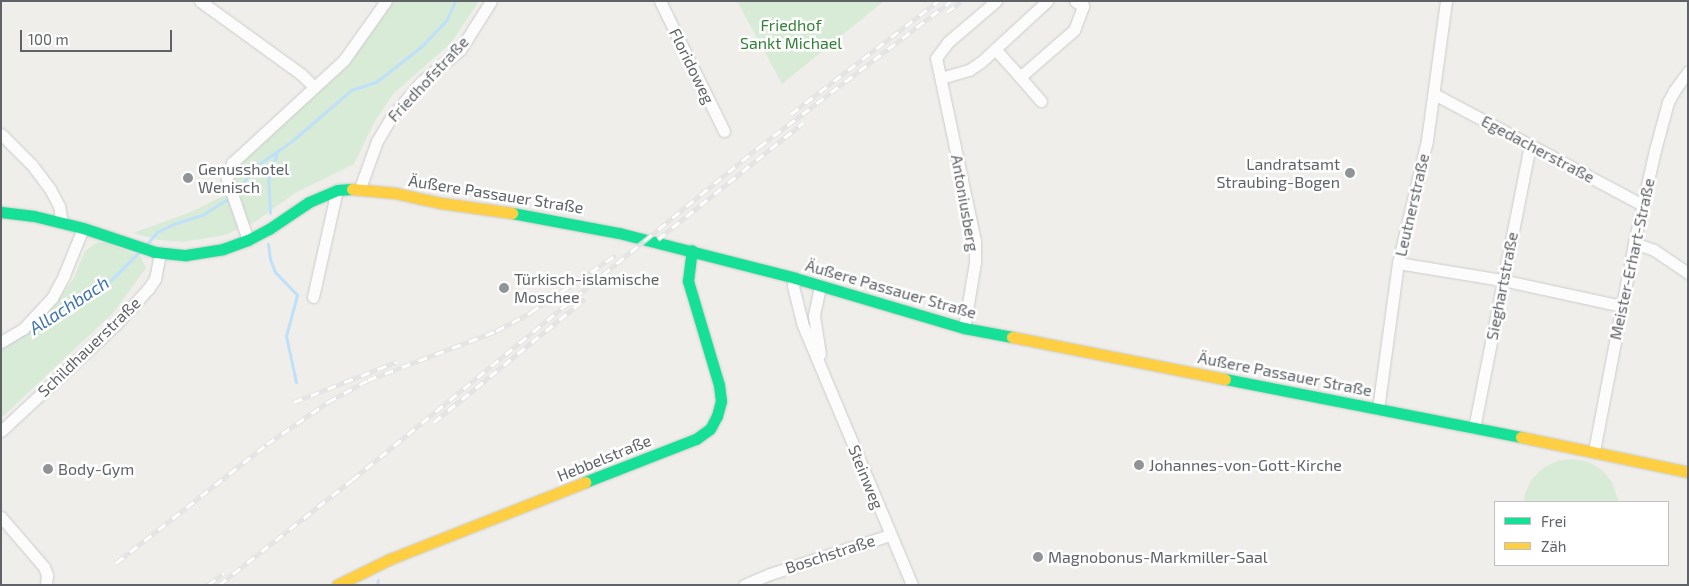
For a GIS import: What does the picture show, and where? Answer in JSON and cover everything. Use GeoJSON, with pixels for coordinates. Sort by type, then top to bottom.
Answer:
{"type":"FeatureCollection","features":[{"type":"Feature","properties":{"kind":"main road","name":"Äußere Passauer Straße"},"geometry":{"type":"LineString","coordinates":[[1,212],[34,216],[83,228],[158,253],[186,255],[210,252],[248,240],[309,202],[337,190],[360,188],[441,203],[517,213],[592,226],[692,250],[795,278],[964,328],[1594,451],[1688,472]]}},
{"type":"Feature","properties":{"kind":"main road","name":"Hebbelstraße"},"geometry":{"type":"LineString","coordinates":[[337,585],[390,559],[696,439],[710,428],[717,416],[721,401],[719,385],[688,281],[692,250]]}},
{"type":"Feature","properties":{"kind":"street"},"geometry":{"type":"LineString","coordinates":[[200,1],[301,74],[314,87]]}},
{"type":"Feature","properties":{"kind":"street"},"geometry":{"type":"LineString","coordinates":[[248,240],[226,179],[232,163],[344,60],[386,1]]}},
{"type":"Feature","properties":{"kind":"street","name":"Friedhofstraße"},"geometry":{"type":"LineString","coordinates":[[360,188],[377,141],[392,116],[421,82],[460,50],[491,1]]}},
{"type":"Feature","properties":{"kind":"street","name":"Floridoweg"},"geometry":{"type":"LineString","coordinates":[[660,1],[724,131]]}},
{"type":"Feature","properties":{"kind":"street","name":"Antoniusberg"},"geometry":{"type":"LineString","coordinates":[[964,328],[975,262],[975,241],[936,58],[939,52],[996,1]]}},
{"type":"Feature","properties":{"kind":"street"},"geometry":{"type":"LineString","coordinates":[[940,78],[969,70],[1047,1]]}},
{"type":"Feature","properties":{"kind":"street"},"geometry":{"type":"LineString","coordinates":[[1020,77],[1074,30],[1084,6],[1075,1]]}},
{"type":"Feature","properties":{"kind":"street","name":"Leutnerstraße"},"geometry":{"type":"LineString","coordinates":[[1378,409],[1398,263],[1427,140],[1446,1]]}},
{"type":"Feature","properties":{"kind":"street"},"geometry":{"type":"LineString","coordinates":[[995,49],[1041,101]]}},
{"type":"Feature","properties":{"kind":"street","name":"Meister-Erhart-Straße"},"geometry":{"type":"LineString","coordinates":[[1594,451],[1634,243],[1664,114],[1674,90],[1688,72]]}},
{"type":"Feature","properties":{"kind":"street","name":"Egedacherstraße"},"geometry":{"type":"LineString","coordinates":[[1434,94],[1642,205]]}},
{"type":"Feature","properties":{"kind":"street"},"geometry":{"type":"LineString","coordinates":[[1,134],[32,165],[50,189],[59,206],[62,223]]}},
{"type":"Feature","properties":{"kind":"street","name":"Sieghartstraße"},"geometry":{"type":"LineString","coordinates":[[1474,428],[1530,144]]}},
{"type":"Feature","properties":{"kind":"street"},"geometry":{"type":"LineString","coordinates":[[313,297],[337,190]]}},
{"type":"Feature","properties":{"kind":"street"},"geometry":{"type":"LineString","coordinates":[[1,342],[23,329],[52,298],[68,267],[83,228]]}},
{"type":"Feature","properties":{"kind":"street"},"geometry":{"type":"LineString","coordinates":[[1634,243],[1654,250],[1688,273]]}},
{"type":"Feature","properties":{"kind":"street","name":"Schildhauerstraße"},"geometry":{"type":"LineString","coordinates":[[1,431],[116,324],[148,289],[155,279],[158,253]]}},
{"type":"Feature","properties":{"kind":"street"},"geometry":{"type":"LineString","coordinates":[[1398,263],[1502,280],[1621,306]]}},
{"type":"Feature","properties":{"kind":"street","name":"Steinweg"},"geometry":{"type":"LineString","coordinates":[[795,278],[793,286],[797,307],[912,585]]}},
{"type":"Feature","properties":{"kind":"street","name":"Steinweg"},"geometry":{"type":"LineString","coordinates":[[820,286],[814,314],[822,368]]}},
{"type":"Feature","properties":{"kind":"street"},"geometry":{"type":"LineString","coordinates":[[1,517],[44,567],[47,575],[46,585]]}},
{"type":"Feature","properties":{"kind":"street","name":"Boschstraße"},"geometry":{"type":"LineString","coordinates":[[744,585],[770,574],[890,535]]}},
{"type":"Feature","properties":{"kind":"green space"},"geometry":{"type":"Polygon","coordinates":[[[390,1],[479,1],[451,43],[393,94],[375,121],[354,164],[295,193],[255,222],[225,235],[183,242],[159,240],[133,233],[191,212],[235,190],[232,179],[236,168],[348,61],[390,1]]]}},
{"type":"Feature","properties":{"kind":"green space","name":"Friedhof Sankt Michael"},"geometry":{"type":"Polygon","coordinates":[[[737,1],[884,1],[782,84],[737,1]]]}},
{"type":"Feature","properties":{"kind":"green space"},"geometry":{"type":"Polygon","coordinates":[[[105,242],[141,257],[146,268],[113,313],[1,418],[1,344],[34,326],[57,301],[74,278],[85,251],[96,243],[105,242]]]}},
{"type":"Feature","properties":{"kind":"green space"},"geometry":{"type":"Polygon","coordinates":[[[1573,459],[1589,462],[1602,470],[1612,482],[1619,501],[1524,501],[1525,493],[1532,479],[1543,468],[1557,461],[1573,459]]]}},
{"type":"Feature","properties":{"kind":"waterway","name":"Allachbach"},"geometry":{"type":"LineString","coordinates":[[147,244],[157,232],[202,215],[236,194],[252,169],[292,141],[351,90],[376,82],[422,46],[447,19],[455,1]]}},
{"type":"Feature","properties":{"kind":"waterway"},"geometry":{"type":"LineString","coordinates":[[270,213],[268,180],[277,152]]}},
{"type":"Feature","properties":{"kind":"waterway"},"geometry":{"type":"LineString","coordinates":[[268,244],[270,259],[275,272],[297,295],[286,336],[296,382]]}},
{"type":"Feature","properties":{"kind":"waterway","name":"Allachbach"},"geometry":{"type":"LineString","coordinates":[[2,347],[48,320],[76,298],[104,287],[139,252]]}},
{"type":"Feature","properties":{"kind":"waterway"},"geometry":{"type":"LineString","coordinates":[[377,585],[378,580]]}},
{"type":"Feature","properties":{"kind":"railway"},"geometry":{"type":"LineString","coordinates":[[791,114],[938,1]]}},
{"type":"Feature","properties":{"kind":"railway"},"geometry":{"type":"LineString","coordinates":[[219,585],[352,480],[759,147],[951,1]]}},
{"type":"Feature","properties":{"kind":"railway"},"geometry":{"type":"LineString","coordinates":[[947,12],[962,1]]}},
{"type":"Feature","properties":{"kind":"railway"},"geometry":{"type":"LineString","coordinates":[[658,239],[803,123]]}},
{"type":"Feature","properties":{"kind":"railway"},"geometry":{"type":"LineString","coordinates":[[116,563],[267,444],[328,402],[368,380],[496,331],[531,312],[616,255]]}},
{"type":"Feature","properties":{"kind":"railway"},"geometry":{"type":"LineString","coordinates":[[434,422],[585,299]]}},
{"type":"Feature","properties":{"kind":"railway"},"geometry":{"type":"LineString","coordinates":[[294,402],[396,362]]}},
{"type":"Feature","properties":{"kind":"railway"},"geometry":{"type":"LineString","coordinates":[[208,585],[224,573]]}},
{"type":"Feature","properties":{"kind":"traffic: fast"},"geometry":{"type":"LineString","coordinates":[[1,212],[34,216],[83,228],[155,252],[186,255],[223,249],[248,240],[269,229],[309,202],[337,190],[352,189]]}},
{"type":"Feature","properties":{"kind":"traffic: fast"},"geometry":{"type":"LineString","coordinates":[[512,213],[619,233],[795,278],[964,328],[1012,337]]}},
{"type":"Feature","properties":{"kind":"traffic: fast"},"geometry":{"type":"LineString","coordinates":[[585,482],[696,439],[710,429],[717,416],[721,401],[719,385],[688,281],[692,250]]}},
{"type":"Feature","properties":{"kind":"traffic: fast"},"geometry":{"type":"LineString","coordinates":[[1225,379],[1521,437]]}},
{"type":"Feature","properties":{"kind":"traffic: slow"},"geometry":{"type":"LineString","coordinates":[[352,189],[395,193],[441,203],[512,213]]}},
{"type":"Feature","properties":{"kind":"traffic: slow"},"geometry":{"type":"LineString","coordinates":[[1012,337],[1225,379]]}},
{"type":"Feature","properties":{"kind":"traffic: slow"},"geometry":{"type":"LineString","coordinates":[[1521,437],[1688,472]]}},
{"type":"Feature","properties":{"kind":"traffic: slow"},"geometry":{"type":"LineString","coordinates":[[337,585],[390,559],[585,482]]}},
{"type":"Feature","properties":{"kind":"place","name":"Landratsamt Straubing-Bogen"},"geometry":{"type":"Point","coordinates":[1350,173]}},
{"type":"Feature","properties":{"kind":"place","name":"Genusshotel Wenisch"},"geometry":{"type":"Point","coordinates":[188,178]}},
{"type":"Feature","properties":{"kind":"place","name":"Türkisch-islamische Moschee"},"geometry":{"type":"Point","coordinates":[504,288]}},
{"type":"Feature","properties":{"kind":"place","name":"Johannes-von-Gott-Kirche"},"geometry":{"type":"Point","coordinates":[1139,465]}},
{"type":"Feature","properties":{"kind":"place","name":"Body-Gym"},"geometry":{"type":"Point","coordinates":[48,469]}},
{"type":"Feature","properties":{"kind":"place","name":"Magnobonus-Markmiller-Saal"},"geometry":{"type":"Point","coordinates":[1038,557]}}]}
